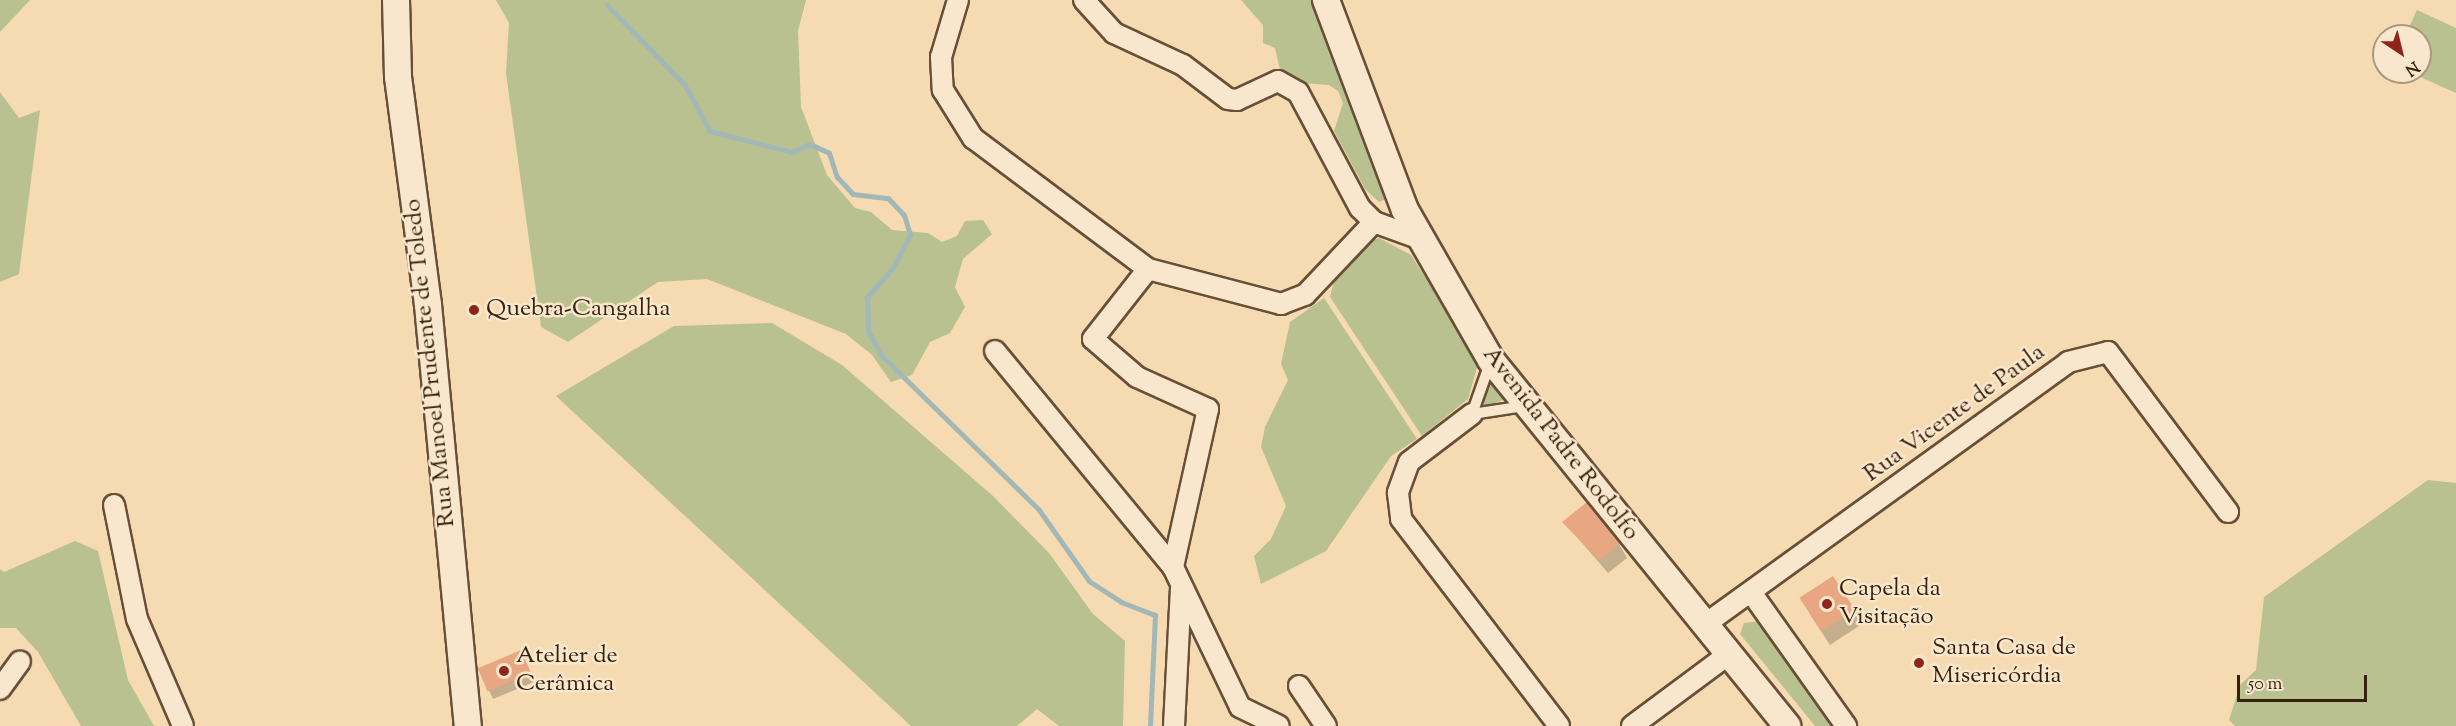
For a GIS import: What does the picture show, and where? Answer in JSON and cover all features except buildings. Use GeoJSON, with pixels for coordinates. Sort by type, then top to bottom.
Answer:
{"type":"FeatureCollection","features":[{"type":"Feature","properties":{"kind":"street","name":"Rua Manoel Prudente de Toledo"},"geometry":{"type":"LineString","coordinates":[[396,0],[399,88],[428,304],[468,726]]}},
{"type":"Feature","properties":{"kind":"street"},"geometry":{"type":"LineString","coordinates":[[958,0],[941,57],[943,90],[973,138],[1148,269],[1267,305],[1287,303],[1305,295],[1374,222]]}},
{"type":"Feature","properties":{"kind":"street"},"geometry":{"type":"LineString","coordinates":[[1084,0],[1114,33],[1183,65],[1228,99],[1237,100],[1278,81],[1298,92],[1360,208],[1374,222],[1419,238]]}},
{"type":"Feature","properties":{"kind":"street","name":"Avenida Padre Rodolfo"},"geometry":{"type":"LineString","coordinates":[[1326,0],[1419,238],[1491,360],[1524,406],[1787,726]]}},
{"type":"Feature","properties":{"kind":"street"},"geometry":{"type":"LineString","coordinates":[[1148,269],[1093,339],[1137,377],[1208,410],[1173,567]]}},
{"type":"Feature","properties":{"kind":"street"},"geometry":{"type":"LineString","coordinates":[[995,351],[1173,567],[1240,707],[1279,726]]}},
{"type":"Feature","properties":{"kind":"street","name":"Rua Vicente de Paula"},"geometry":{"type":"LineString","coordinates":[[1704,626],[1753,596],[2068,362],[2108,352],[2228,512]]}},
{"type":"Feature","properties":{"kind":"street"},"geometry":{"type":"LineString","coordinates":[[1472,414],[1409,462],[1398,493],[1401,519],[1560,726]]}},
{"type":"Feature","properties":{"kind":"street"},"geometry":{"type":"LineString","coordinates":[[114,505],[137,619],[183,726]]}},
{"type":"Feature","properties":{"kind":"street"},"geometry":{"type":"LineString","coordinates":[[1174,726],[1181,586]]}},
{"type":"Feature","properties":{"kind":"street"},"geometry":{"type":"LineString","coordinates":[[1753,596],[1846,726]]}},
{"type":"Feature","properties":{"kind":"street"},"geometry":{"type":"LineString","coordinates":[[1632,726],[1728,654]]}},
{"type":"Feature","properties":{"kind":"street"},"geometry":{"type":"LineString","coordinates":[[0,689],[20,662]]}},
{"type":"Feature","properties":{"kind":"street"},"geometry":{"type":"LineString","coordinates":[[1299,686],[1326,726]]}},
{"type":"Feature","properties":{"kind":"lane"},"geometry":{"type":"LineString","coordinates":[[1491,360],[1472,414],[1524,406]]}},
{"type":"Feature","properties":{"kind":"green space"},"geometry":{"type":"Polygon","coordinates":[[[0,0],[30,0],[0,32],[0,0]]]}},
{"type":"Feature","properties":{"kind":"green space"},"geometry":{"type":"Polygon","coordinates":[[[496,0],[806,0],[798,31],[801,107],[827,175],[855,208],[871,212],[892,230],[928,233],[942,242],[957,236],[965,221],[983,220],[992,234],[963,259],[955,287],[965,307],[950,333],[930,342],[912,375],[891,382],[872,355],[846,334],[707,279],[658,282],[568,342],[541,327],[506,73],[509,23],[496,0]]]}},
{"type":"Feature","properties":{"kind":"green space"},"geometry":{"type":"Polygon","coordinates":[[[1241,0],[1312,0],[1388,198],[1379,202],[1365,189],[1334,131],[1343,103],[1338,91],[1329,85],[1290,82],[1281,74],[1275,48],[1263,43],[1263,25],[1241,0]]]}},
{"type":"Feature","properties":{"kind":"green space"},"geometry":{"type":"Polygon","coordinates":[[[2417,10],[2456,28],[2456,93],[2432,82],[2432,24],[2411,24],[2417,10]]]}},
{"type":"Feature","properties":{"kind":"green space"},"geometry":{"type":"Polygon","coordinates":[[[0,92],[19,118],[40,110],[19,274],[0,282],[0,92]]]}},
{"type":"Feature","properties":{"kind":"green space"},"geometry":{"type":"Polygon","coordinates":[[[1379,238],[1411,255],[1479,360],[1468,399],[1422,436],[1330,297],[1334,281],[1369,242],[1379,238]]]}},
{"type":"Feature","properties":{"kind":"green space"},"geometry":{"type":"Polygon","coordinates":[[[1324,298],[1417,439],[1391,456],[1326,551],[1261,584],[1254,556],[1271,539],[1286,506],[1261,447],[1265,427],[1288,380],[1281,364],[1290,322],[1324,298]]]}},
{"type":"Feature","properties":{"kind":"green space"},"geometry":{"type":"Polygon","coordinates":[[[772,323],[842,365],[993,496],[1049,553],[1093,614],[1125,641],[1123,726],[1059,726],[1037,709],[1017,726],[911,726],[556,396],[674,326],[772,323]]]}},
{"type":"Feature","properties":{"kind":"green space"},"geometry":{"type":"Polygon","coordinates":[[[1489,379],[1505,399],[1486,407],[1483,403],[1489,379]]]}},
{"type":"Feature","properties":{"kind":"green space"},"geometry":{"type":"Polygon","coordinates":[[[2428,480],[2456,483],[2456,726],[2235,726],[2229,720],[2240,685],[2256,670],[2264,597],[2428,480]]]}},
{"type":"Feature","properties":{"kind":"green space"},"geometry":{"type":"Polygon","coordinates":[[[75,541],[98,551],[128,680],[154,726],[81,726],[38,652],[16,628],[0,628],[0,569],[4,572],[75,541]]]}},
{"type":"Feature","properties":{"kind":"green space"},"geometry":{"type":"Polygon","coordinates":[[[1761,621],[1839,726],[1815,726],[1740,634],[1744,623],[1761,621]]]}},
{"type":"Feature","properties":{"kind":"waterway"},"geometry":{"type":"LineString","coordinates":[[607,5],[684,84],[710,131],[792,152],[810,144],[829,153],[837,177],[853,194],[888,198],[904,215],[910,235],[892,269],[867,297],[868,331],[882,356],[1039,510],[1089,581],[1121,602],[1155,615],[1150,726]]}},
{"type":"Feature","properties":{"kind":"place","name":"Quebra-Cangalha"},"geometry":{"type":"Point","coordinates":[474,310]}},
{"type":"Feature","properties":{"kind":"place","name":"Capela da Visitação"},"geometry":{"type":"Point","coordinates":[1827,604]}},
{"type":"Feature","properties":{"kind":"place","name":"Santa Casa de Misericórdia"},"geometry":{"type":"Point","coordinates":[1919,663]}},
{"type":"Feature","properties":{"kind":"place","name":"Atelier de Cerâmica"},"geometry":{"type":"Point","coordinates":[504,671]}}]}
